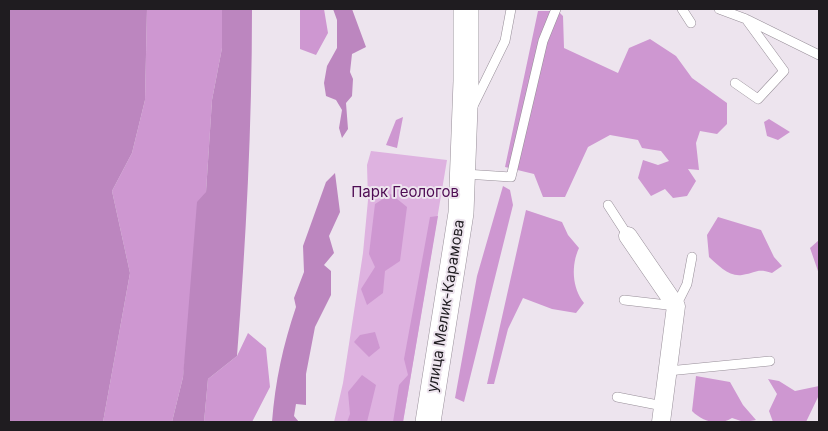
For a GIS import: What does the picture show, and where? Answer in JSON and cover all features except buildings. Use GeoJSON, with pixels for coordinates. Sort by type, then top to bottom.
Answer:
{"type":"FeatureCollection","features":[{"type":"Feature","properties":{"kind":"main road","name":"улица Мелик-Карамова"},"geometry":{"type":"LineString","coordinates":[[428,422],[456,254],[465,122],[466,9]]}},
{"type":"Feature","properties":{"kind":"street"},"geometry":{"type":"LineString","coordinates":[[628,236],[676,306],[662,414]]}},
{"type":"Feature","properties":{"kind":"lane"},"geometry":{"type":"LineString","coordinates":[[465,122],[505,41],[511,9]]}},
{"type":"Feature","properties":{"kind":"lane"},"geometry":{"type":"LineString","coordinates":[[462,174],[511,177],[543,41],[556,9]]}},
{"type":"Feature","properties":{"kind":"lane"},"geometry":{"type":"LineString","coordinates":[[682,9],[691,23]]}},
{"type":"Feature","properties":{"kind":"lane"},"geometry":{"type":"LineString","coordinates":[[719,9],[746,19],[819,55]]}},
{"type":"Feature","properties":{"kind":"lane"},"geometry":{"type":"LineString","coordinates":[[733,9],[746,19],[784,71],[758,99],[734,83]]}},
{"type":"Feature","properties":{"kind":"lane"},"geometry":{"type":"LineString","coordinates":[[608,204],[628,236]]}},
{"type":"Feature","properties":{"kind":"lane"},"geometry":{"type":"LineString","coordinates":[[624,300],[676,306],[687,284],[692,257]]}},
{"type":"Feature","properties":{"kind":"lane"},"geometry":{"type":"LineString","coordinates":[[668,371],[770,361]]}},
{"type":"Feature","properties":{"kind":"lane"},"geometry":{"type":"LineString","coordinates":[[618,397],[662,414]]}},
{"type":"Feature","properties":{"kind":"green space","name":"Парк Геологов"},"geometry":{"type":"Polygon","coordinates":[[[371,151],[447,160],[403,422],[334,422],[343,383],[363,253],[368,200],[367,165],[371,151]]]}},
{"type":"Feature","properties":{"kind":"shaded area"},"geometry":{"type":"Polygon","coordinates":[[[9,9],[147,9],[145,100],[132,153],[112,191],[130,273],[103,422],[9,422],[9,9]]]}},
{"type":"Feature","properties":{"kind":"shaded area"},"geometry":{"type":"Polygon","coordinates":[[[147,9],[222,9],[222,48],[212,100],[206,192],[183,377],[172,422],[103,422],[130,273],[112,191],[132,153],[145,100],[147,9]]]}},
{"type":"Feature","properties":{"kind":"shaded area"},"geometry":{"type":"Polygon","coordinates":[[[222,9],[252,9],[248,183],[237,356],[208,379],[204,422],[172,422],[183,377],[197,202],[206,192],[212,100],[222,48],[222,9]]]}},
{"type":"Feature","properties":{"kind":"shaded area"},"geometry":{"type":"Polygon","coordinates":[[[300,9],[324,9],[328,33],[316,55],[300,49],[300,9]]]}},
{"type":"Feature","properties":{"kind":"shaded area"},"geometry":{"type":"Polygon","coordinates":[[[333,9],[352,9],[366,47],[352,54],[350,72],[353,79],[352,96],[346,103],[348,129],[342,138],[339,128],[342,110],[336,100],[326,96],[324,83],[327,66],[337,48],[337,20],[333,9]]]}},
{"type":"Feature","properties":{"kind":"shaded area"},"geometry":{"type":"Polygon","coordinates":[[[538,11],[558,11],[563,16],[564,48],[618,73],[629,48],[650,39],[676,56],[692,78],[727,103],[727,124],[717,134],[700,131],[696,143],[699,170],[688,169],[696,181],[687,196],[673,198],[665,189],[651,196],[638,178],[643,160],[658,165],[669,161],[661,151],[642,148],[638,140],[610,135],[588,147],[565,197],[543,197],[534,174],[505,167],[538,11]]]}},
{"type":"Feature","properties":{"kind":"shaded area"},"geometry":{"type":"Polygon","coordinates":[[[403,117],[397,148],[386,145],[396,120],[403,117]]]}},
{"type":"Feature","properties":{"kind":"shaded area"},"geometry":{"type":"Polygon","coordinates":[[[769,119],[790,132],[778,140],[767,136],[764,122],[769,119]]]}},
{"type":"Feature","properties":{"kind":"shaded area"},"geometry":{"type":"Polygon","coordinates":[[[335,173],[340,212],[329,236],[334,253],[324,265],[331,271],[331,295],[315,327],[306,374],[306,405],[296,404],[294,416],[299,422],[272,422],[280,364],[296,307],[294,298],[304,272],[303,246],[326,182],[335,173]]]}},
{"type":"Feature","properties":{"kind":"shaded area"},"geometry":{"type":"Polygon","coordinates":[[[503,186],[510,190],[513,205],[464,402],[455,398],[477,276],[503,186]]]}},
{"type":"Feature","properties":{"kind":"shaded area"},"geometry":{"type":"Polygon","coordinates":[[[391,194],[407,207],[400,261],[385,271],[383,293],[367,305],[361,289],[375,267],[369,254],[375,204],[391,194]]]}},
{"type":"Feature","properties":{"kind":"shaded area"},"geometry":{"type":"Polygon","coordinates":[[[526,210],[562,222],[568,235],[579,248],[576,255],[574,276],[577,290],[584,303],[576,313],[552,309],[523,298],[508,329],[494,384],[487,384],[526,210]]]}},
{"type":"Feature","properties":{"kind":"shaded area"},"geometry":{"type":"Polygon","coordinates":[[[438,216],[403,422],[393,422],[399,385],[408,375],[404,359],[430,217],[438,216]]]}},
{"type":"Feature","properties":{"kind":"shaded area"},"geometry":{"type":"Polygon","coordinates":[[[718,217],[761,230],[774,257],[782,266],[772,273],[759,271],[737,275],[720,267],[709,257],[707,235],[718,217]]]}},
{"type":"Feature","properties":{"kind":"shaded area"},"geometry":{"type":"Polygon","coordinates":[[[819,240],[819,274],[810,248],[819,240]]]}},
{"type":"Feature","properties":{"kind":"shaded area"},"geometry":{"type":"Polygon","coordinates":[[[375,332],[380,348],[369,357],[354,342],[360,335],[375,332]]]}},
{"type":"Feature","properties":{"kind":"shaded area"},"geometry":{"type":"Polygon","coordinates":[[[248,333],[266,348],[270,387],[252,422],[204,422],[208,379],[237,356],[248,333]]]}},
{"type":"Feature","properties":{"kind":"shaded area"},"geometry":{"type":"Polygon","coordinates":[[[362,375],[376,385],[367,422],[347,422],[350,414],[348,392],[362,375]]]}},
{"type":"Feature","properties":{"kind":"shaded area"},"geometry":{"type":"Polygon","coordinates":[[[696,376],[730,382],[743,405],[756,420],[744,422],[732,418],[727,421],[710,422],[696,415],[692,411],[696,376]]]}},
{"type":"Feature","properties":{"kind":"shaded area"},"geometry":{"type":"Polygon","coordinates":[[[768,379],[779,381],[795,391],[819,386],[819,395],[806,422],[773,422],[769,411],[777,394],[768,379]]]}}]}
